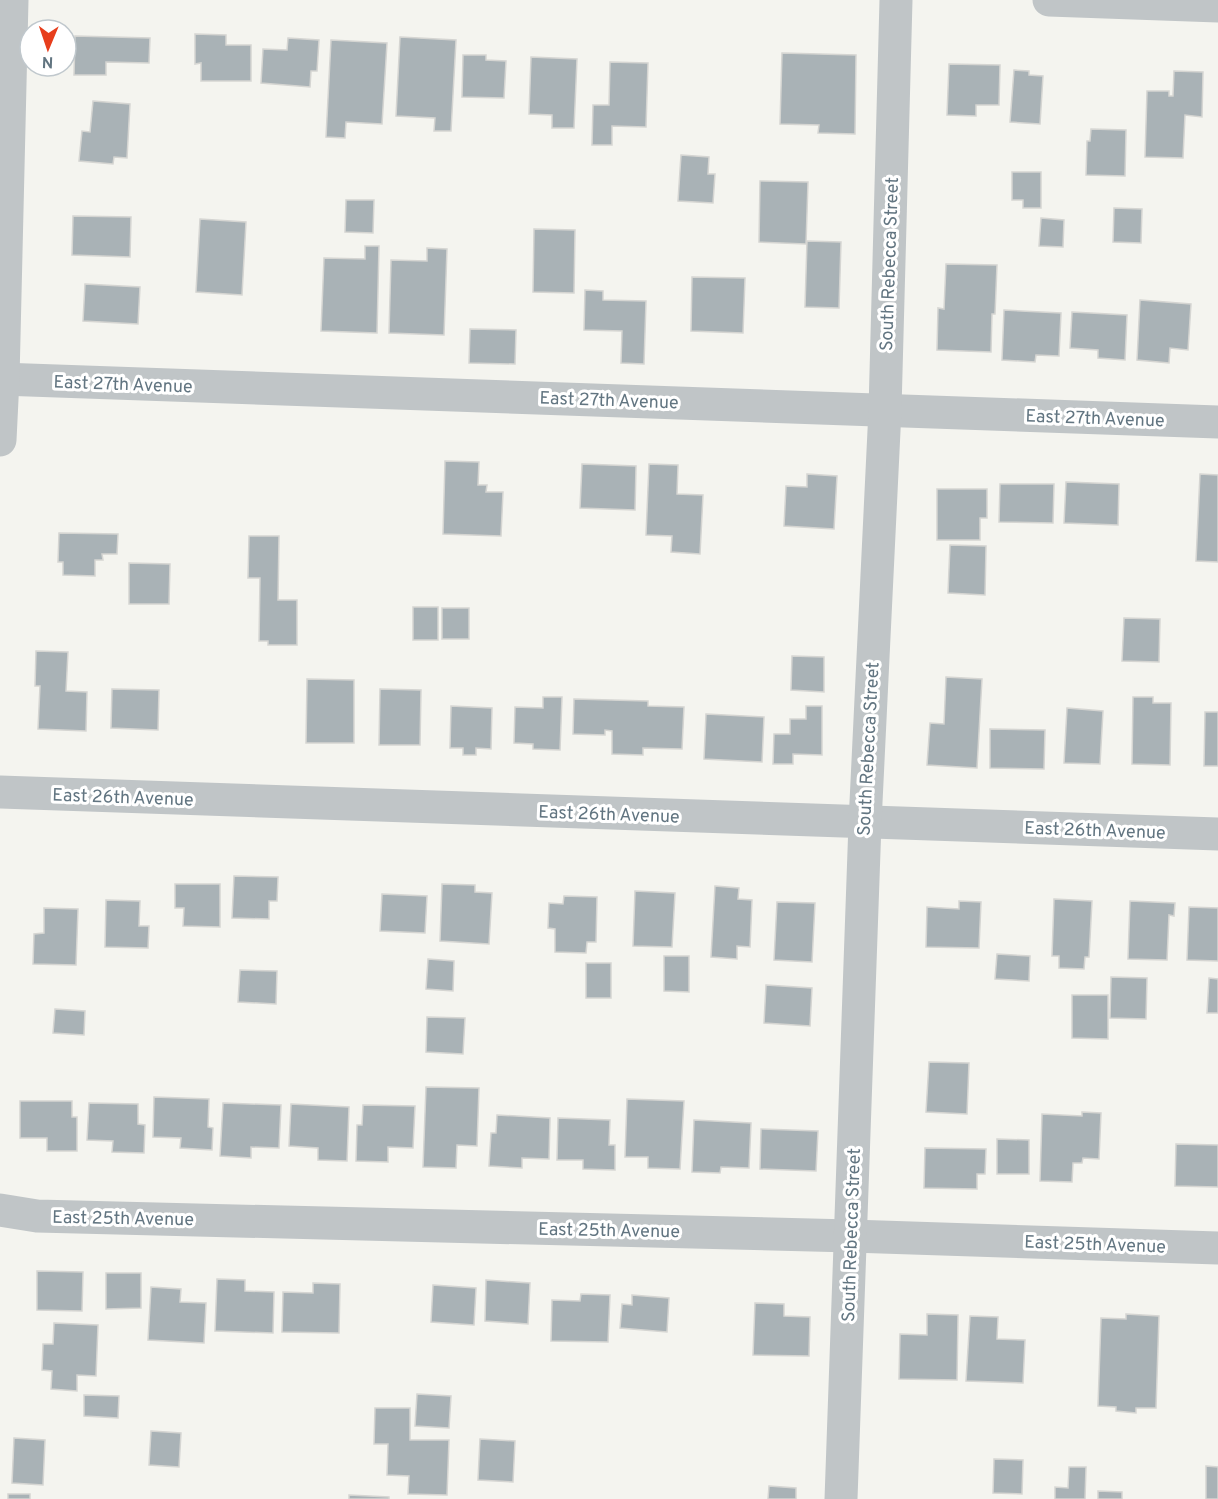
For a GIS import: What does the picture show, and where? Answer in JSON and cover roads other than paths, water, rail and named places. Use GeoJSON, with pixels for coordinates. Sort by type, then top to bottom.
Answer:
{"type":"FeatureCollection","features":[{"type":"Feature","properties":{"kind":"street"},"geometry":{"type":"LineString","coordinates":[[0,440],[12,0]]}},
{"type":"Feature","properties":{"kind":"street","name":"South Rebecca Street"},"geometry":{"type":"LineString","coordinates":[[841,1499],[865,823],[885,410],[896,0]]}},
{"type":"Feature","properties":{"kind":"street"},"geometry":{"type":"LineString","coordinates":[[1049,0],[1218,6]]}},
{"type":"Feature","properties":{"kind":"street","name":"East 27th Avenue"},"geometry":{"type":"LineString","coordinates":[[2,379],[1218,422]]}},
{"type":"Feature","properties":{"kind":"street","name":"East 26th Avenue"},"geometry":{"type":"LineString","coordinates":[[0,792],[1218,834]]}},
{"type":"Feature","properties":{"kind":"street","name":"East 25th Avenue"},"geometry":{"type":"LineString","coordinates":[[0,1210],[37,1216],[851,1236],[1218,1248]]}}]}
